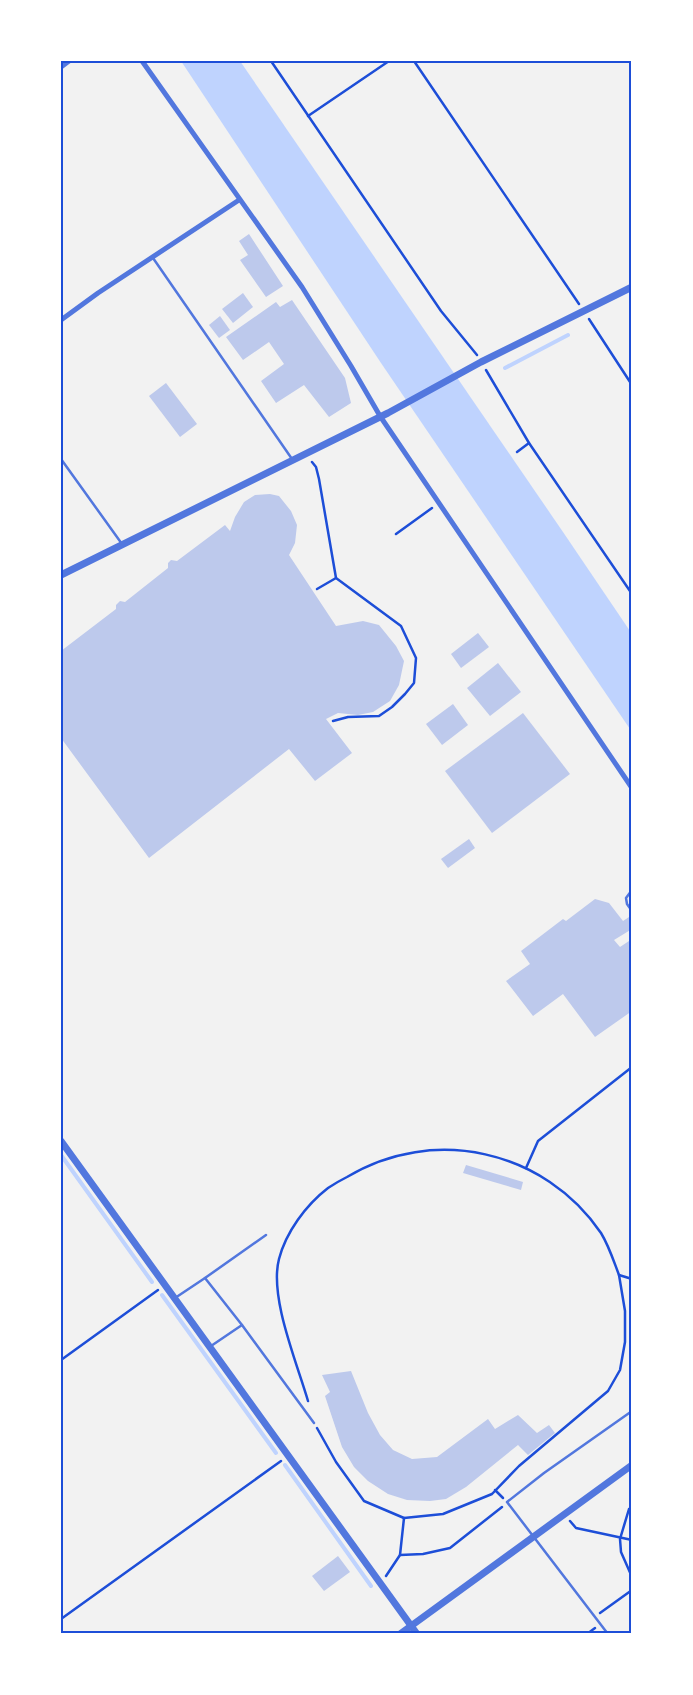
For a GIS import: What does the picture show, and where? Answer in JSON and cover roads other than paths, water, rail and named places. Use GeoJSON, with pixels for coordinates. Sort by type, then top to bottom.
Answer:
{"type":"FeatureCollection","features":[{"type":"Feature","properties":{"kind":"street"},"geometry":{"type":"LineString","coordinates":[[61,66],[69,61]]}},
{"type":"Feature","properties":{"kind":"street"},"geometry":{"type":"LineString","coordinates":[[142,61],[302,287],[380,416],[632,788]]}},
{"type":"Feature","properties":{"kind":"street"},"geometry":{"type":"LineString","coordinates":[[61,320],[98,293],[239,200]]}},
{"type":"Feature","properties":{"kind":"street"},"geometry":{"type":"LineString","coordinates":[[61,575],[388,413],[481,362],[632,287]]}},
{"type":"Feature","properties":{"kind":"street"},"geometry":{"type":"LineString","coordinates":[[61,1141],[417,1634]]}},
{"type":"Feature","properties":{"kind":"street"},"geometry":{"type":"LineString","coordinates":[[400,1634],[632,1465]]}},
{"type":"Feature","properties":{"kind":"lane"},"geometry":{"type":"LineString","coordinates":[[153,258],[293,460]]}},
{"type":"Feature","properties":{"kind":"lane"},"geometry":{"type":"LineString","coordinates":[[61,459],[123,545]]}},
{"type":"Feature","properties":{"kind":"lane"},"geometry":{"type":"LineString","coordinates":[[632,890],[626,898],[627,904],[632,911]]}},
{"type":"Feature","properties":{"kind":"lane"},"geometry":{"type":"LineString","coordinates":[[175,1298],[266,1235]]}},
{"type":"Feature","properties":{"kind":"lane"},"geometry":{"type":"LineString","coordinates":[[205,1278],[314,1423]]}},
{"type":"Feature","properties":{"kind":"lane"},"geometry":{"type":"LineString","coordinates":[[210,1347],[242,1325]]}},
{"type":"Feature","properties":{"kind":"lane"},"geometry":{"type":"LineString","coordinates":[[608,1634],[507,1502],[544,1473],[632,1411]]}},
{"type":"Feature","properties":{"kind":"lane"},"geometry":{"type":"LineString","coordinates":[[577,1593],[582,1591]]}},
{"type":"Feature","properties":{"kind":"water"},"geometry":{"type":"Polygon","coordinates":[[[181,61],[240,61],[632,634],[632,732],[381,363],[181,61]]]}},
{"type":"Feature","properties":{"kind":"waterway"},"geometry":{"type":"LineString","coordinates":[[505,368],[568,335]]}},
{"type":"Feature","properties":{"kind":"waterway"},"geometry":{"type":"LineString","coordinates":[[61,1155],[152,1282]]}},
{"type":"Feature","properties":{"kind":"waterway"},"geometry":{"type":"LineString","coordinates":[[162,1295],[276,1453]]}},
{"type":"Feature","properties":{"kind":"waterway"},"geometry":{"type":"LineString","coordinates":[[285,1465],[371,1586]]}}]}
